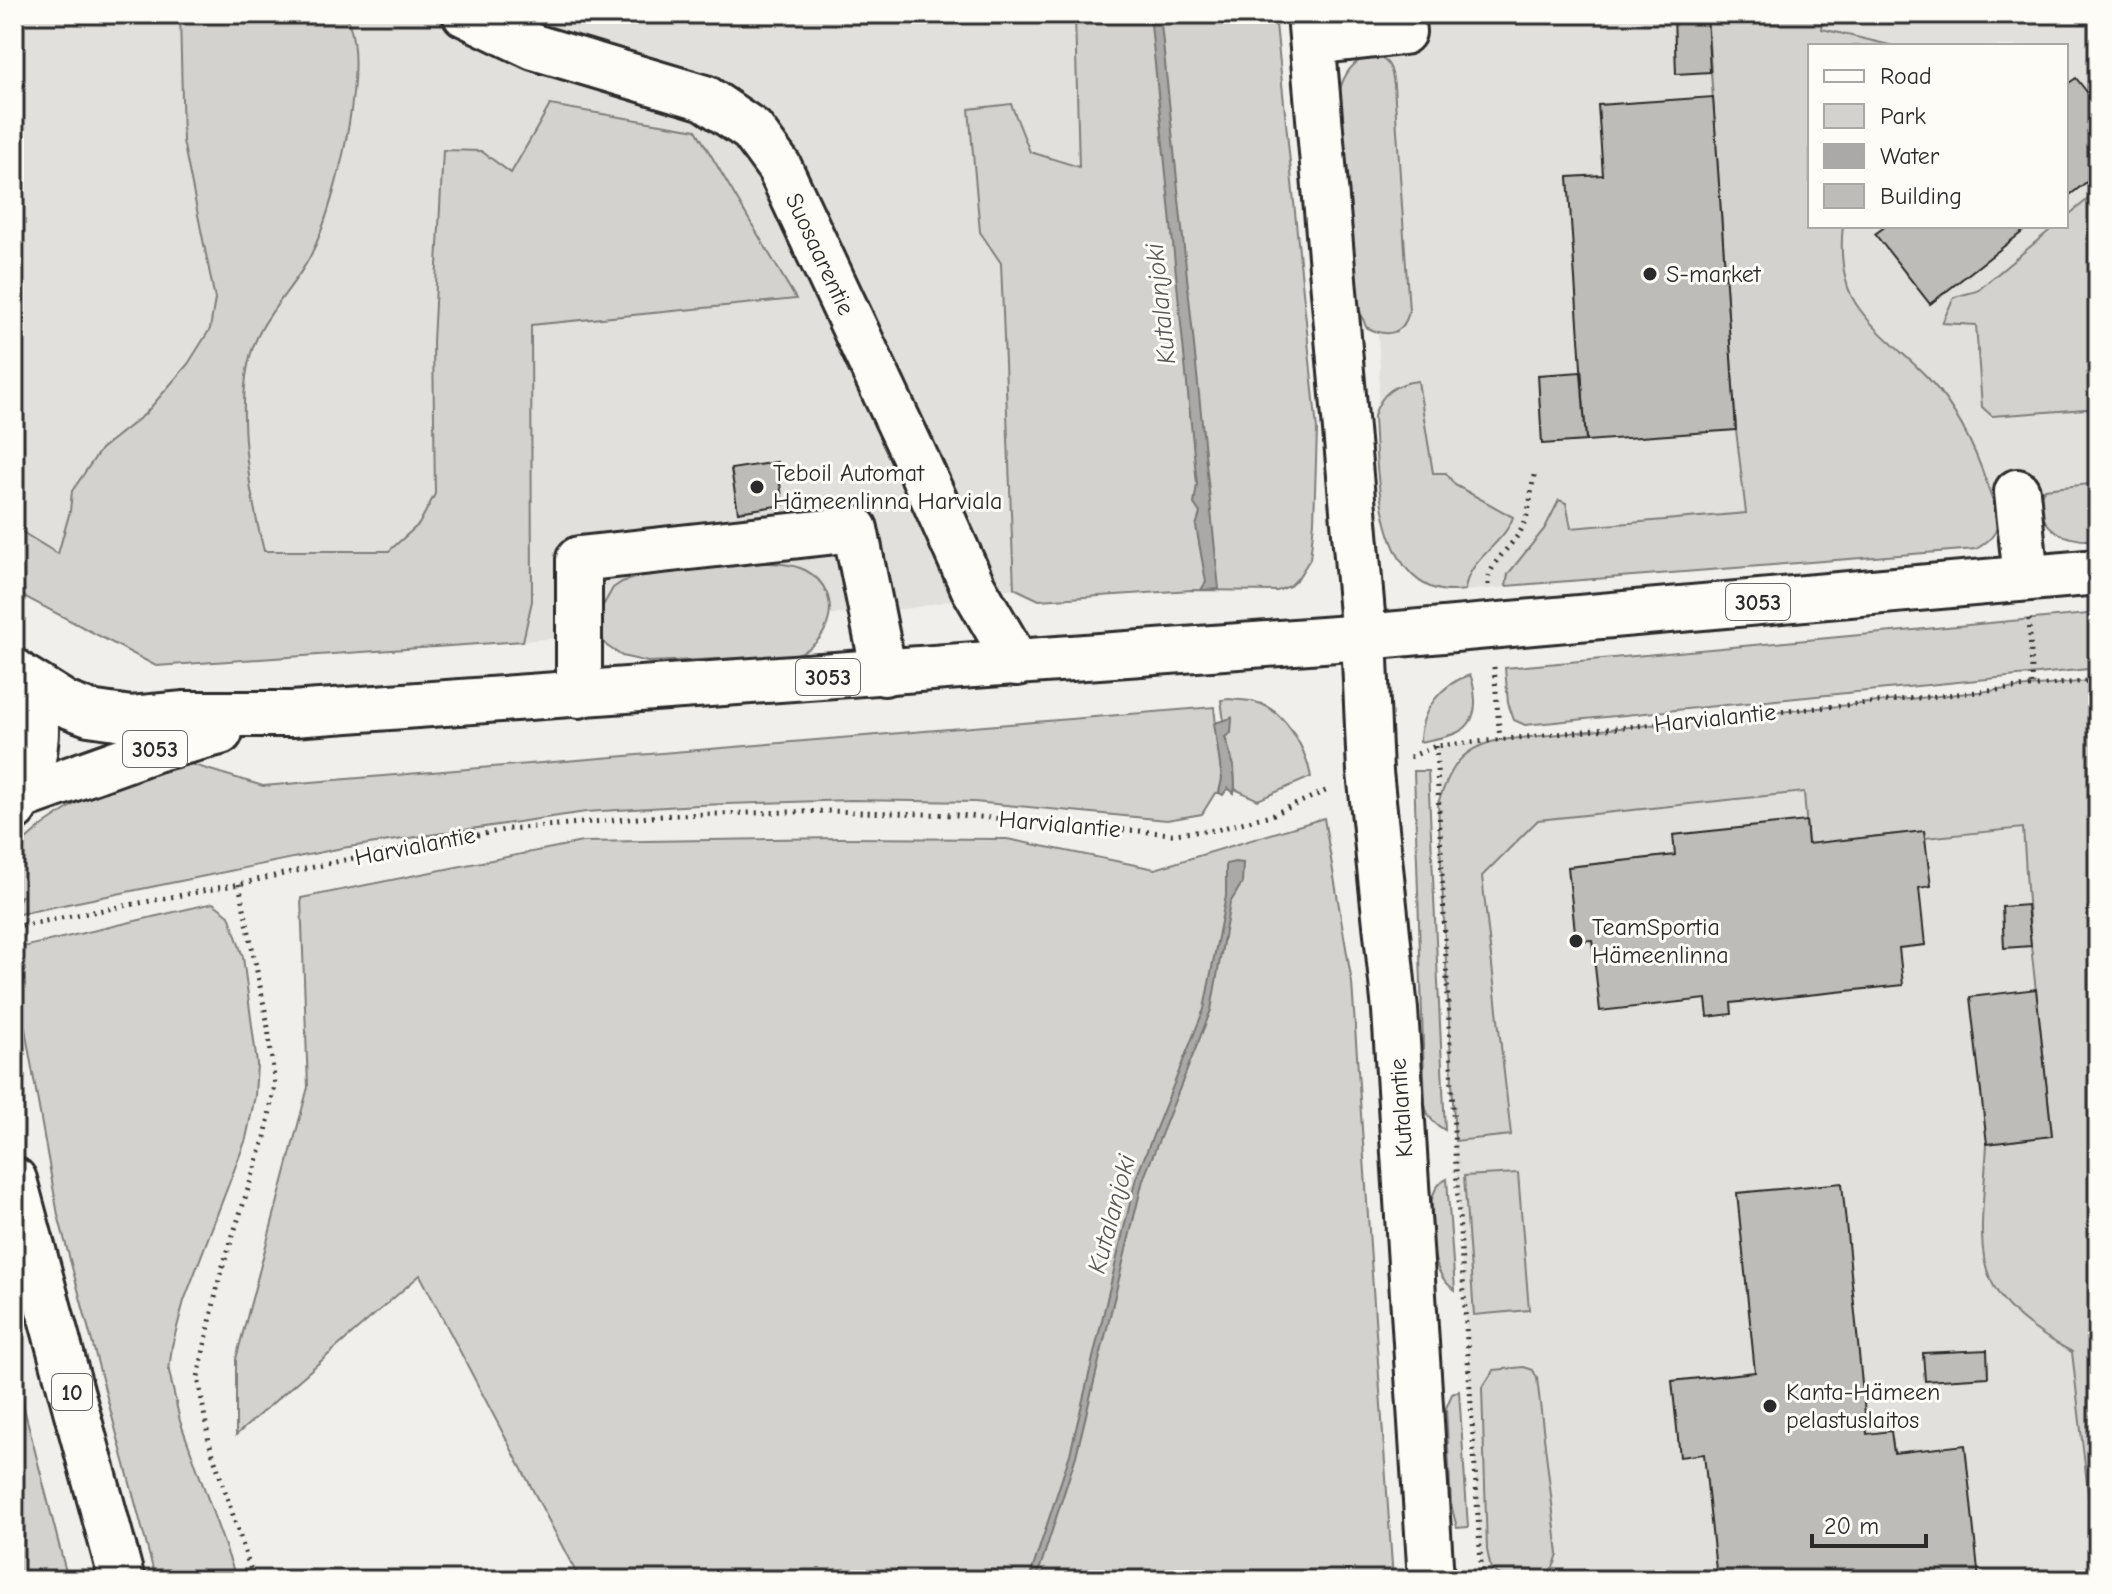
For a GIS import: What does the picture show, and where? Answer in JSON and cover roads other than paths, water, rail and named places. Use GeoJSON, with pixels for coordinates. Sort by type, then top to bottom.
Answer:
{"type":"FeatureCollection","features":[{"type":"Feature","properties":{"kind":"main road","name":"Suosaarentie"},"geometry":{"type":"LineString","coordinates":[[465,14],[534,47],[705,98],[752,130],[779,167],[973,587],[1017,663]]}},
{"type":"Feature","properties":{"kind":"main road"},"geometry":{"type":"LineString","coordinates":[[1312,28],[1403,32],[1401,14]]}},
{"type":"Feature","properties":{"kind":"main road","name":"Kutalantie"},"geometry":{"type":"LineString","coordinates":[[1312,28],[1364,637],[1370,772],[1396,1026],[1431,1580]]}},
{"type":"Feature","properties":{"kind":"main road"},"geometry":{"type":"LineString","coordinates":[[2017,492],[2026,578]]}},
{"type":"Feature","properties":{"kind":"main road"},"geometry":{"type":"LineString","coordinates":[[579,695],[579,559],[855,529],[884,673]]}},
{"type":"Feature","properties":{"kind":"main road","name":"3053"},"geometry":{"type":"LineString","coordinates":[[19,675],[65,704],[89,713],[131,719],[185,714],[292,714],[1364,637],[2098,572]]}},
{"type":"Feature","properties":{"kind":"main road"},"geometry":{"type":"LineString","coordinates":[[18,802],[35,758],[36,721],[19,675]]}},
{"type":"Feature","properties":{"kind":"main road","name":"3053"},"geometry":{"type":"LineString","coordinates":[[18,802],[155,749],[292,714]]}},
{"type":"Feature","properties":{"kind":"main road","name":"10"},"geometry":{"type":"LineString","coordinates":[[14,1145],[18,1192],[122,1580]]}},
{"type":"Feature","properties":{"kind":"water"},"geometry":{"type":"Polygon","coordinates":[[[1150,14],[1160,14],[1219,589],[1201,590],[1206,582],[1196,526],[1200,513],[1194,504],[1197,484],[1150,14]]]}},
{"type":"Feature","properties":{"kind":"water"},"geometry":{"type":"Polygon","coordinates":[[[1232,718],[1231,733],[1225,737],[1235,786],[1234,793],[1228,788],[1223,795],[1219,793],[1222,779],[1214,723],[1232,718]]]}},
{"type":"Feature","properties":{"kind":"water"},"geometry":{"type":"Polygon","coordinates":[[[1243,863],[1242,883],[1230,903],[1211,1010],[1143,1180],[1076,1456],[1036,1580],[1029,1580],[1070,1454],[1136,1178],[1204,1009],[1226,896],[1226,864],[1243,863]]]}},
{"type":"Feature","properties":{"kind":"place","name":"S-market"},"geometry":{"type":"Point","coordinates":[1650,274]}},
{"type":"Feature","properties":{"kind":"place","name":"Teboil Automat Hämeenlinna Harviala"},"geometry":{"type":"Point","coordinates":[757,487]}},
{"type":"Feature","properties":{"kind":"place","name":"TeamSportia Hämeenlinna"},"geometry":{"type":"Point","coordinates":[1576,941]}},
{"type":"Feature","properties":{"kind":"place","name":"Kanta-Hämeen pelastuslaitos"},"geometry":{"type":"Point","coordinates":[1770,1406]}},
{"type":"Feature","properties":{"kind":"water label","name":"Kutalanjoki"},"geometry":{"type":"Point","coordinates":[1160,304]}},
{"type":"Feature","properties":{"kind":"water label","name":"Kutalanjoki"},"geometry":{"type":"Point","coordinates":[1111,1214]}}]}
